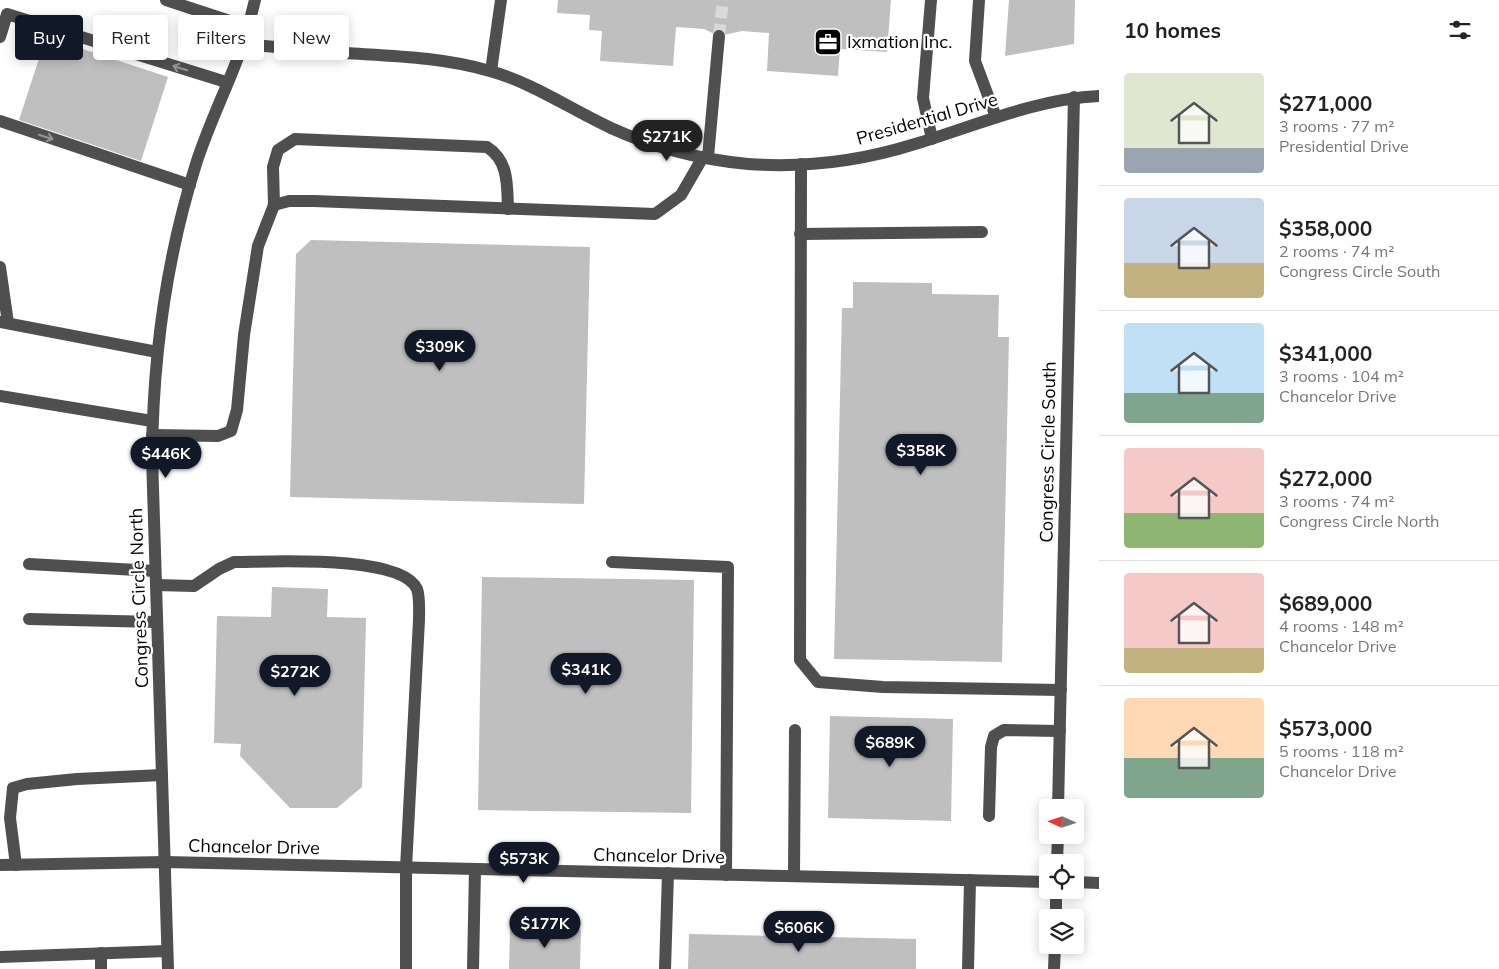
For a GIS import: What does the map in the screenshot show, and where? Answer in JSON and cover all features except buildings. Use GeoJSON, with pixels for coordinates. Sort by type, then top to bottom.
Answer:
{"type":"FeatureCollection","features":[{"type":"Feature","properties":{"kind":"street"},"geometry":{"type":"LineString","coordinates":[[166,0],[213,15]]}},
{"type":"Feature","properties":{"kind":"street","name":"Congress Circle North"},"geometry":{"type":"LineString","coordinates":[[251,15],[255,0]]}},
{"type":"Feature","properties":{"kind":"street"},"geometry":{"type":"LineString","coordinates":[[491,71],[501,0]]}},
{"type":"Feature","properties":{"kind":"street"},"geometry":{"type":"LineString","coordinates":[[930,0],[923,98],[932,139]]}},
{"type":"Feature","properties":{"kind":"street"},"geometry":{"type":"LineString","coordinates":[[979,0],[975,62],[996,117]]}},
{"type":"Feature","properties":{"kind":"street"},"geometry":{"type":"LineString","coordinates":[[0,37],[7,14],[226,82]]}},
{"type":"Feature","properties":{"kind":"street"},"geometry":{"type":"LineString","coordinates":[[274,205],[289,201],[314,200],[655,214],[681,195],[705,157],[719,36]]}},
{"type":"Feature","properties":{"kind":"street","name":"Presidential Drive"},"geometry":{"type":"LineString","coordinates":[[264,46],[425,58],[491,71],[535,89],[611,128],[650,143],[705,157],[747,164],[801,164],[851,160],[895,150],[996,117],[1074,97],[1099,96]]}},
{"type":"Feature","properties":{"kind":"street","name":"Congress Circle North"},"geometry":{"type":"LineString","coordinates":[[168,969],[152,435],[157,352],[161,316],[173,252],[190,185],[226,82],[236,60]]}},
{"type":"Feature","properties":{"kind":"street","name":"Congress Circle South"},"geometry":{"type":"LineString","coordinates":[[1058,799],[1074,97]]}},
{"type":"Feature","properties":{"kind":"street"},"geometry":{"type":"LineString","coordinates":[[0,121],[190,185]]}},
{"type":"Feature","properties":{"kind":"street"},"geometry":{"type":"LineString","coordinates":[[152,435],[218,436],[231,431],[237,410],[244,335],[258,246],[274,205],[273,166],[278,150],[295,139],[487,147],[496,153],[503,162],[507,182],[508,209]]}},
{"type":"Feature","properties":{"kind":"street"},"geometry":{"type":"LineString","coordinates":[[801,164],[800,660],[818,682],[883,687],[1061,690]]}},
{"type":"Feature","properties":{"kind":"street"},"geometry":{"type":"LineString","coordinates":[[800,234],[982,232]]}},
{"type":"Feature","properties":{"kind":"street"},"geometry":{"type":"LineString","coordinates":[[0,267],[4,323],[157,352]]}},
{"type":"Feature","properties":{"kind":"street"},"geometry":{"type":"LineString","coordinates":[[0,396],[152,421]]}},
{"type":"Feature","properties":{"kind":"street"},"geometry":{"type":"LineString","coordinates":[[156,586],[194,586],[219,569],[234,562],[339,562],[386,570],[406,577],[417,590],[419,620],[406,868],[406,969]]}},
{"type":"Feature","properties":{"kind":"street"},"geometry":{"type":"LineString","coordinates":[[612,562],[728,567],[726,875]]}},
{"type":"Feature","properties":{"kind":"street"},"geometry":{"type":"LineString","coordinates":[[29,564],[155,571]]}},
{"type":"Feature","properties":{"kind":"street"},"geometry":{"type":"LineString","coordinates":[[29,619],[157,622]]}},
{"type":"Feature","properties":{"kind":"street"},"geometry":{"type":"LineString","coordinates":[[794,876],[795,730]]}},
{"type":"Feature","properties":{"kind":"street"},"geometry":{"type":"LineString","coordinates":[[989,816],[990,746],[994,736],[1004,730],[1060,731]]}},
{"type":"Feature","properties":{"kind":"street"},"geometry":{"type":"LineString","coordinates":[[16,865],[10,818],[13,788],[27,784],[77,779],[162,775]]}},
{"type":"Feature","properties":{"kind":"street","name":"Chancelor Drive"},"geometry":{"type":"LineString","coordinates":[[0,866],[164,862],[1039,882]]}},
{"type":"Feature","properties":{"kind":"street"},"geometry":{"type":"LineString","coordinates":[[473,969],[475,869]]}},
{"type":"Feature","properties":{"kind":"street"},"geometry":{"type":"LineString","coordinates":[[665,969],[668,874]]}},
{"type":"Feature","properties":{"kind":"street"},"geometry":{"type":"LineString","coordinates":[[968,969],[970,880]]}},
{"type":"Feature","properties":{"kind":"street"},"geometry":{"type":"LineString","coordinates":[[1084,882],[1099,883]]}},
{"type":"Feature","properties":{"kind":"street"},"geometry":{"type":"LineString","coordinates":[[0,956],[167,951]]}},
{"type":"Feature","properties":{"kind":"street"},"geometry":{"type":"LineString","coordinates":[[101,953],[101,969]]}},
{"type":"Feature","properties":{"kind":"street"},"geometry":{"type":"LineString","coordinates":[[1054,969],[1055,954]]}},
{"type":"Feature","properties":{"kind":"tunnel"},"geometry":{"type":"LineString","coordinates":[[719,36],[723,0]]}},
{"type":"Feature","properties":{"kind":"place","name":"Ixmation Inc."},"geometry":{"type":"Point","coordinates":[828,42]}}]}
